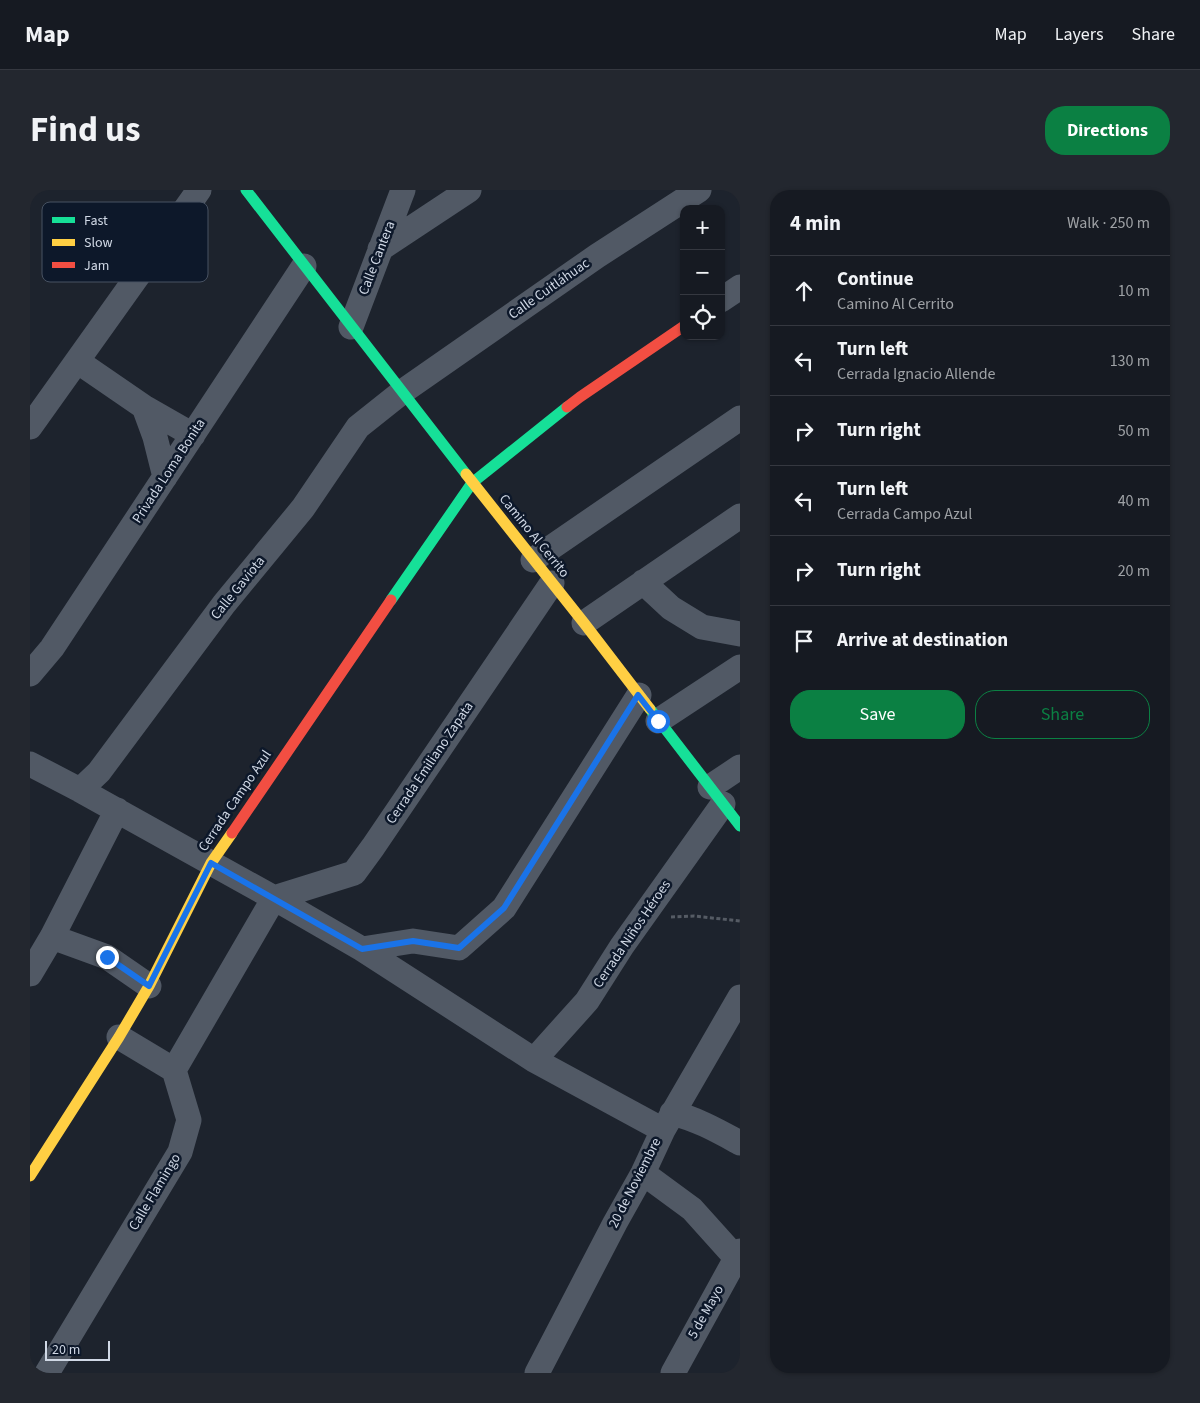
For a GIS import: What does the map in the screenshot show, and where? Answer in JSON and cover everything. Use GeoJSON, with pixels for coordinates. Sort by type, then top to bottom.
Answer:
{"type":"FeatureCollection","features":[{"type":"Feature","properties":{"kind":"street"},"geometry":{"type":"LineString","coordinates":[[191,202],[199,190]]}},
{"type":"Feature","properties":{"kind":"street","name":"Camino Al Cerrito"},"geometry":{"type":"LineString","coordinates":[[246,190],[740,826]]}},
{"type":"Feature","properties":{"kind":"street","name":"Calle Cantera"},"geometry":{"type":"LineString","coordinates":[[351,327],[403,190]]}},
{"type":"Feature","properties":{"kind":"street"},"geometry":{"type":"LineString","coordinates":[[380,249],[469,190]]}},
{"type":"Feature","properties":{"kind":"street","name":"Calle Cuitláhuac"},"geometry":{"type":"LineString","coordinates":[[402,392],[597,256],[699,190]]}},
{"type":"Feature","properties":{"kind":"street","name":"Privada Loma Bonita"},"geometry":{"type":"LineString","coordinates":[[30,674],[52,648],[304,266]]}},
{"type":"Feature","properties":{"kind":"street"},"geometry":{"type":"LineString","coordinates":[[30,427],[134,282]]}},
{"type":"Feature","properties":{"kind":"street"},"geometry":{"type":"LineString","coordinates":[[725,297],[740,287]]}},
{"type":"Feature","properties":{"kind":"street","name":"Cerrada Campo Azul"},"geometry":{"type":"LineString","coordinates":[[30,1176],[149,986],[211,863],[472,482],[580,397],[680,329]]}},
{"type":"Feature","properties":{"kind":"street"},"geometry":{"type":"LineString","coordinates":[[78,361],[144,407],[193,435]]}},
{"type":"Feature","properties":{"kind":"street","name":"Calle Gaviota"},"geometry":{"type":"LineString","coordinates":[[80,790],[99,772],[224,604],[304,508],[358,427],[402,392]]}},
{"type":"Feature","properties":{"kind":"street"},"geometry":{"type":"LineString","coordinates":[[144,407],[155,437],[165,477]]}},
{"type":"Feature","properties":{"kind":"street"},"geometry":{"type":"LineString","coordinates":[[533,560],[740,418]]}},
{"type":"Feature","properties":{"kind":"street"},"geometry":{"type":"LineString","coordinates":[[584,623],[740,516]]}},
{"type":"Feature","properties":{"kind":"street"},"geometry":{"type":"LineString","coordinates":[[644,582],[671,608],[702,628],[740,634]]}},
{"type":"Feature","properties":{"kind":"street","name":"Cerrada Emiliano Zapata"},"geometry":{"type":"LineString","coordinates":[[274,898],[354,873],[552,583]]}},
{"type":"Feature","properties":{"kind":"street"},"geometry":{"type":"LineString","coordinates":[[658,721],[740,667]]}},
{"type":"Feature","properties":{"kind":"street"},"geometry":{"type":"LineString","coordinates":[[362,949],[413,941],[459,948],[504,908],[638,695]]}},
{"type":"Feature","properties":{"kind":"street"},"geometry":{"type":"LineString","coordinates":[[30,764],[117,810],[362,949],[534,1060],[668,1121],[688,1117],[740,1143]]}},
{"type":"Feature","properties":{"kind":"street"},"geometry":{"type":"LineString","coordinates":[[717,796],[740,767]]}},
{"type":"Feature","properties":{"kind":"street","name":"Cerrada Niños Héroes"},"geometry":{"type":"LineString","coordinates":[[534,1060],[586,1001],[642,917],[717,796]]}},
{"type":"Feature","properties":{"kind":"street"},"geometry":{"type":"LineString","coordinates":[[30,974],[52,937],[117,810]]}},
{"type":"Feature","properties":{"kind":"street"},"geometry":{"type":"LineString","coordinates":[[119,1036],[174,1070],[274,898]]}},
{"type":"Feature","properties":{"kind":"street"},"geometry":{"type":"LineString","coordinates":[[52,937],[107,957],[149,986]]}},
{"type":"Feature","properties":{"kind":"street","name":"20 de Noviembre"},"geometry":{"type":"LineString","coordinates":[[537,1373],[614,1223],[643,1173],[668,1121],[740,998]]}},
{"type":"Feature","properties":{"kind":"street","name":"Calle Flamingo"},"geometry":{"type":"LineString","coordinates":[[47,1373],[180,1152],[189,1120],[174,1070]]}},
{"type":"Feature","properties":{"kind":"street"},"geometry":{"type":"LineString","coordinates":[[643,1173],[692,1209],[738,1255]]}},
{"type":"Feature","properties":{"kind":"street","name":"5 de Mayo"},"geometry":{"type":"LineString","coordinates":[[673,1373],[738,1255]]}},
{"type":"Feature","properties":{"kind":"path"},"geometry":{"type":"LineString","coordinates":[[642,917],[694,916],[740,921]]}},
{"type":"Feature","properties":{"kind":"traffic: fast"},"geometry":{"type":"LineString","coordinates":[[246,190],[466,474]]}},
{"type":"Feature","properties":{"kind":"traffic: fast"},"geometry":{"type":"LineString","coordinates":[[391,600],[472,483],[567,407]]}},
{"type":"Feature","properties":{"kind":"traffic: fast"},"geometry":{"type":"LineString","coordinates":[[650,709],[740,826]]}},
{"type":"Feature","properties":{"kind":"traffic: slow"},"geometry":{"type":"LineString","coordinates":[[466,474],[650,709]]}},
{"type":"Feature","properties":{"kind":"traffic: slow"},"geometry":{"type":"LineString","coordinates":[[30,1176],[119,1037],[149,986],[211,863],[232,833]]}},
{"type":"Feature","properties":{"kind":"traffic: jam"},"geometry":{"type":"LineString","coordinates":[[567,407],[680,329]]}},
{"type":"Feature","properties":{"kind":"traffic: jam"},"geometry":{"type":"LineString","coordinates":[[232,833],[391,600]]}},
{"type":"Feature","properties":{"kind":"route"},"geometry":{"type":"LineString","coordinates":[[107,957],[149,986],[211,863],[362,949],[413,941],[459,948],[504,908],[638,695],[658,721]]}}]}
